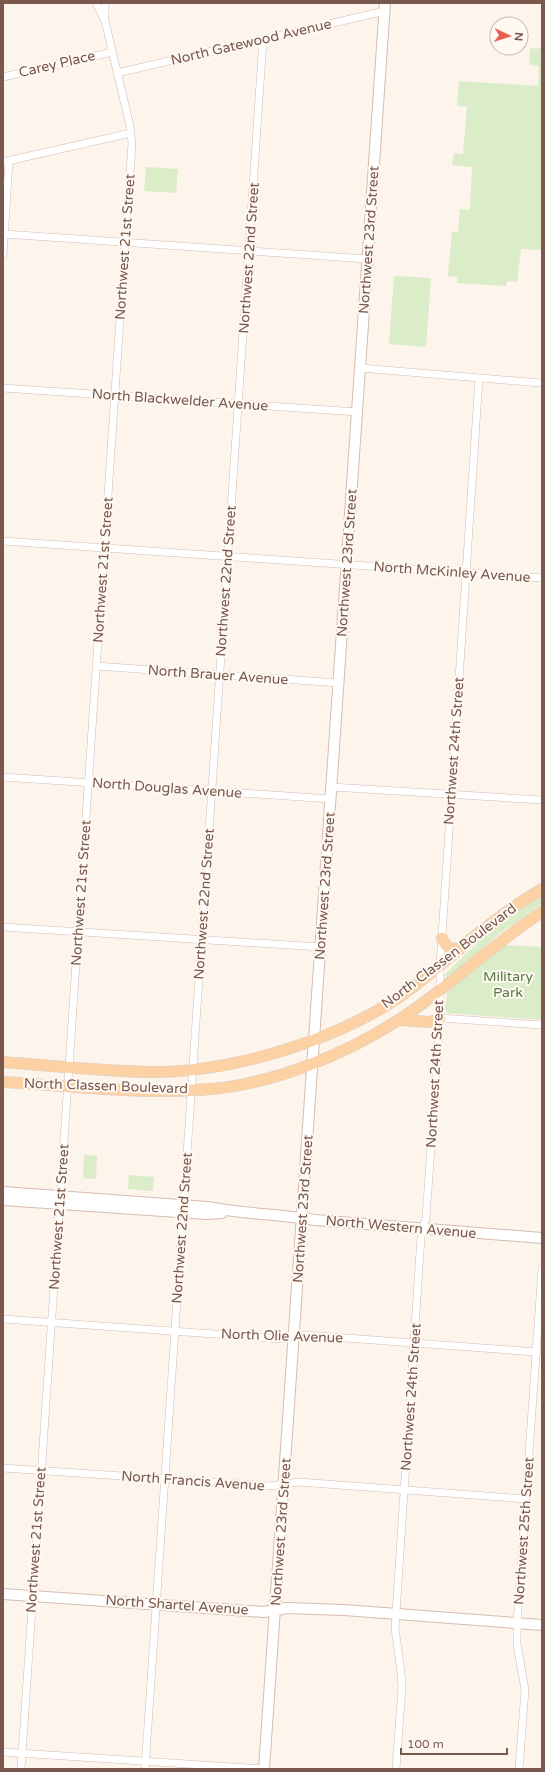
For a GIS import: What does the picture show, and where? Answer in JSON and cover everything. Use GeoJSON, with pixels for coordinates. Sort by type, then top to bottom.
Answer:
{"type":"FeatureCollection","features":[{"type":"Feature","properties":{"kind":"main road","name":"Northwest 23rd Street"},"geometry":{"type":"LineString","coordinates":[[264,1769],[348,564],[385,7]]}},
{"type":"Feature","properties":{"kind":"main road","name":"North Classen Boulevard"},"geometry":{"type":"LineString","coordinates":[[3,1062],[147,1072],[193,1068],[253,1058],[314,1040],[376,1012],[418,984],[502,916],[542,889]]}},
{"type":"Feature","properties":{"kind":"main road","name":"North Classen Boulevard"},"geometry":{"type":"LineString","coordinates":[[3,1082],[134,1090],[191,1089],[231,1086],[264,1079],[313,1064],[372,1036],[400,1020],[440,991],[517,928],[542,912]]}},
{"type":"Feature","properties":{"kind":"main road"},"geometry":{"type":"LineString","coordinates":[[442,938],[446,946],[460,949]]}},
{"type":"Feature","properties":{"kind":"main road"},"geometry":{"type":"LineString","coordinates":[[400,1020],[430,1022],[440,1018]]}},
{"type":"Feature","properties":{"kind":"main road","name":"North Western Avenue"},"geometry":{"type":"LineString","coordinates":[[3,1192],[60,1200],[183,1209],[207,1207],[236,1212],[542,1238]]}},
{"type":"Feature","properties":{"kind":"main road","name":"North Western Avenue"},"geometry":{"type":"LineString","coordinates":[[3,1200],[60,1200]]}},
{"type":"Feature","properties":{"kind":"main road","name":"North Shartel Avenue"},"geometry":{"type":"LineString","coordinates":[[3,1594],[264,1612],[287,1608],[396,1614],[542,1625]]}},
{"type":"Feature","properties":{"kind":"street","name":"Northwest 21st Street"},"geometry":{"type":"LineString","coordinates":[[96,3],[105,20]]}},
{"type":"Feature","properties":{"kind":"street","name":"Northwest 21st Street"},"geometry":{"type":"LineString","coordinates":[[21,1769],[131,155],[131,133],[105,20],[105,3]]}},
{"type":"Feature","properties":{"kind":"street","name":"North Gatewood Avenue"},"geometry":{"type":"LineString","coordinates":[[117,73],[263,40],[385,7]]}},
{"type":"Feature","properties":{"kind":"street","name":"Northwest 22nd Street"},"geometry":{"type":"LineString","coordinates":[[145,1765],[263,40]]}},
{"type":"Feature","properties":{"kind":"street","name":"Carey Place"},"geometry":{"type":"LineString","coordinates":[[3,77],[112,52]]}},
{"type":"Feature","properties":{"kind":"street"},"geometry":{"type":"LineString","coordinates":[[3,255],[6,161],[131,133]]}},
{"type":"Feature","properties":{"kind":"street"},"geometry":{"type":"LineString","coordinates":[[4,234],[368,259]]}},
{"type":"Feature","properties":{"kind":"street"},"geometry":{"type":"LineString","coordinates":[[360,368],[541,383]]}},
{"type":"Feature","properties":{"kind":"street","name":"Northwest 24th Street"},"geometry":{"type":"LineString","coordinates":[[396,1769],[402,1673],[395,1636],[396,1614],[421,1237],[426,1218],[440,1018],[440,966],[479,378]]}},
{"type":"Feature","properties":{"kind":"street","name":"North Blackwelder Avenue"},"geometry":{"type":"LineString","coordinates":[[3,388],[358,412]]}},
{"type":"Feature","properties":{"kind":"street","name":"North McKinley Avenue"},"geometry":{"type":"LineString","coordinates":[[3,541],[542,578]]}},
{"type":"Feature","properties":{"kind":"street","name":"North Brauer Avenue"},"geometry":{"type":"LineString","coordinates":[[96,666],[339,683]]}},
{"type":"Feature","properties":{"kind":"street","name":"North Douglas Avenue"},"geometry":{"type":"LineString","coordinates":[[3,777],[331,799]]}},
{"type":"Feature","properties":{"kind":"street"},"geometry":{"type":"LineString","coordinates":[[332,787],[542,800]]}},
{"type":"Feature","properties":{"kind":"street"},"geometry":{"type":"LineString","coordinates":[[3,927],[321,948]]}},
{"type":"Feature","properties":{"kind":"street"},"geometry":{"type":"LineString","coordinates":[[440,1018],[542,1025]]}},
{"type":"Feature","properties":{"kind":"street","name":"Northwest 25th Street"},"geometry":{"type":"LineString","coordinates":[[519,1769],[525,1690],[517,1644],[517,1623],[542,1269]]}},
{"type":"Feature","properties":{"kind":"street","name":"North Olie Avenue"},"geometry":{"type":"LineString","coordinates":[[3,1319],[283,1339],[305,1335],[536,1352]]}},
{"type":"Feature","properties":{"kind":"street","name":"North Francis Avenue"},"geometry":{"type":"LineString","coordinates":[[3,1468],[270,1486],[299,1482],[526,1499]]}},
{"type":"Feature","properties":{"kind":"street"},"geometry":{"type":"LineString","coordinates":[[3,1752],[145,1765],[264,1769]]}},
{"type":"Feature","properties":{"kind":"green space"},"geometry":{"type":"Polygon","coordinates":[[[542,46],[542,250],[521,249],[517,282],[507,281],[506,286],[457,283],[458,277],[448,276],[452,232],[458,232],[460,209],[470,210],[472,167],[452,165],[454,153],[463,154],[467,107],[457,106],[459,81],[538,86],[539,66],[529,65],[530,48],[537,49],[542,46]]]}},
{"type":"Feature","properties":{"kind":"green space"},"geometry":{"type":"Polygon","coordinates":[[[146,167],[178,169],[176,193],[144,191],[146,167]]]}},
{"type":"Feature","properties":{"kind":"green space"},"geometry":{"type":"Polygon","coordinates":[[[394,276],[431,278],[426,347],[389,344],[394,276]]]}},
{"type":"Feature","properties":{"kind":"green space"},"geometry":{"type":"Polygon","coordinates":[[[542,894],[542,904],[499,934],[450,977],[443,976],[494,927],[542,894]]]}},
{"type":"Feature","properties":{"kind":"green space","name":"Military Park"},"geometry":{"type":"Polygon","coordinates":[[[504,943],[506,945],[542,947],[542,1020],[447,1013],[445,1009],[447,993],[504,943]]]}},
{"type":"Feature","properties":{"kind":"green space"},"geometry":{"type":"Polygon","coordinates":[[[84,1155],[97,1156],[96,1179],[83,1178],[84,1155]]]}},
{"type":"Feature","properties":{"kind":"green space"},"geometry":{"type":"Polygon","coordinates":[[[129,1175],[154,1177],[153,1191],[128,1189],[129,1175]]]}}]}
